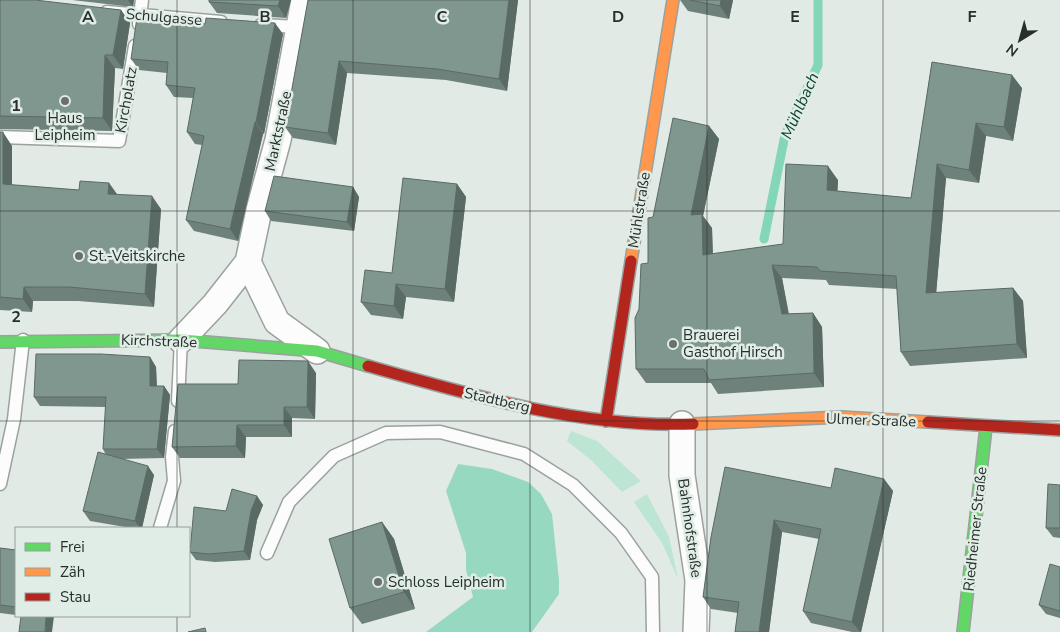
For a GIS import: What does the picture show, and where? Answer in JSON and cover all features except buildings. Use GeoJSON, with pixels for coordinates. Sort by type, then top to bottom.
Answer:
{"type":"FeatureCollection","features":[{"type":"Feature","properties":{"kind":"street","name":"Marktstraße"},"geometry":{"type":"LineString","coordinates":[[181,340],[215,304],[248,262],[259,210],[278,140],[304,0]]}},
{"type":"Feature","properties":{"kind":"street","name":"Mühlstraße"},"geometry":{"type":"LineString","coordinates":[[606,421],[673,0]]}},
{"type":"Feature","properties":{"kind":"street"},"geometry":{"type":"LineString","coordinates":[[248,262],[277,322],[318,351]]}},
{"type":"Feature","properties":{"kind":"street","name":"Kirchstraße"},"geometry":{"type":"LineString","coordinates":[[0,342],[22,340],[181,340],[318,351]]}},
{"type":"Feature","properties":{"kind":"street","name":"Stadtberg"},"geometry":{"type":"LineString","coordinates":[[318,351],[448,389],[533,408],[606,421],[682,424]]}},
{"type":"Feature","properties":{"kind":"street","name":"Ulmer Straße"},"geometry":{"type":"LineString","coordinates":[[682,424],[841,417],[1060,430]]}},
{"type":"Feature","properties":{"kind":"street","name":"Bahnhofstraße"},"geometry":{"type":"LineString","coordinates":[[682,424],[682,475],[698,580],[696,632]]}},
{"type":"Feature","properties":{"kind":"street","name":"Riedheimer Straße"},"geometry":{"type":"LineString","coordinates":[[963,632],[986,427]]}},
{"type":"Feature","properties":{"kind":"lane","name":"Kirchplatz"},"geometry":{"type":"LineString","coordinates":[[0,137],[119,141],[142,0]]}},
{"type":"Feature","properties":{"kind":"lane","name":"Schulgasse"},"geometry":{"type":"LineString","coordinates":[[94,11],[298,27]]}},
{"type":"Feature","properties":{"kind":"lane"},"geometry":{"type":"LineString","coordinates":[[0,484],[14,419],[22,340]]}},
{"type":"Feature","properties":{"kind":"lane"},"geometry":{"type":"LineString","coordinates":[[160,527],[174,481],[172,457],[182,360],[181,340]]}},
{"type":"Feature","properties":{"kind":"lane"},"geometry":{"type":"LineString","coordinates":[[268,553],[289,502],[334,456],[386,433],[440,432],[524,454],[573,485],[621,533],[652,577],[653,632]]}},
{"type":"Feature","properties":{"kind":"green space"},"geometry":{"type":"Polygon","coordinates":[[[571,431],[597,441],[641,481],[622,492],[591,460],[567,441],[571,431]]]}},
{"type":"Feature","properties":{"kind":"green space"},"geometry":{"type":"Polygon","coordinates":[[[458,464],[492,469],[528,482],[541,494],[552,514],[559,594],[532,632],[426,632],[473,597],[466,570],[466,553],[446,491],[458,464]]]}},
{"type":"Feature","properties":{"kind":"green space"},"geometry":{"type":"Polygon","coordinates":[[[647,494],[669,537],[678,579],[662,543],[634,502],[647,494]]]}},
{"type":"Feature","properties":{"kind":"waterway","name":"Mühlbach"},"geometry":{"type":"LineString","coordinates":[[764,239],[785,135],[818,65],[818,0]]}},
{"type":"Feature","properties":{"kind":"traffic: fast"},"geometry":{"type":"LineString","coordinates":[[0,342],[181,340],[317,351],[368,366]]}},
{"type":"Feature","properties":{"kind":"traffic: fast"},"geometry":{"type":"LineString","coordinates":[[963,632],[986,427]]}},
{"type":"Feature","properties":{"kind":"traffic: slow"},"geometry":{"type":"LineString","coordinates":[[631,261],[673,0]]}},
{"type":"Feature","properties":{"kind":"traffic: slow"},"geometry":{"type":"LineString","coordinates":[[693,424],[841,417],[928,422]]}},
{"type":"Feature","properties":{"kind":"traffic: jam"},"geometry":{"type":"LineString","coordinates":[[606,421],[631,261]]}},
{"type":"Feature","properties":{"kind":"traffic: jam"},"geometry":{"type":"LineString","coordinates":[[368,366],[528,408],[610,421],[651,424],[693,424]]}},
{"type":"Feature","properties":{"kind":"traffic: jam"},"geometry":{"type":"LineString","coordinates":[[928,422],[1060,430]]}},
{"type":"Feature","properties":{"kind":"place","name":"Haus Leipheim"},"geometry":{"type":"Point","coordinates":[65,101]}},
{"type":"Feature","properties":{"kind":"place","name":"St.-Veitskirche"},"geometry":{"type":"Point","coordinates":[79,256]}},
{"type":"Feature","properties":{"kind":"place","name":"Brauerei Gasthof Hirsch"},"geometry":{"type":"Point","coordinates":[673,344]}},
{"type":"Feature","properties":{"kind":"place","name":"Schloss Leipheim"},"geometry":{"type":"Point","coordinates":[378,582]}}]}
